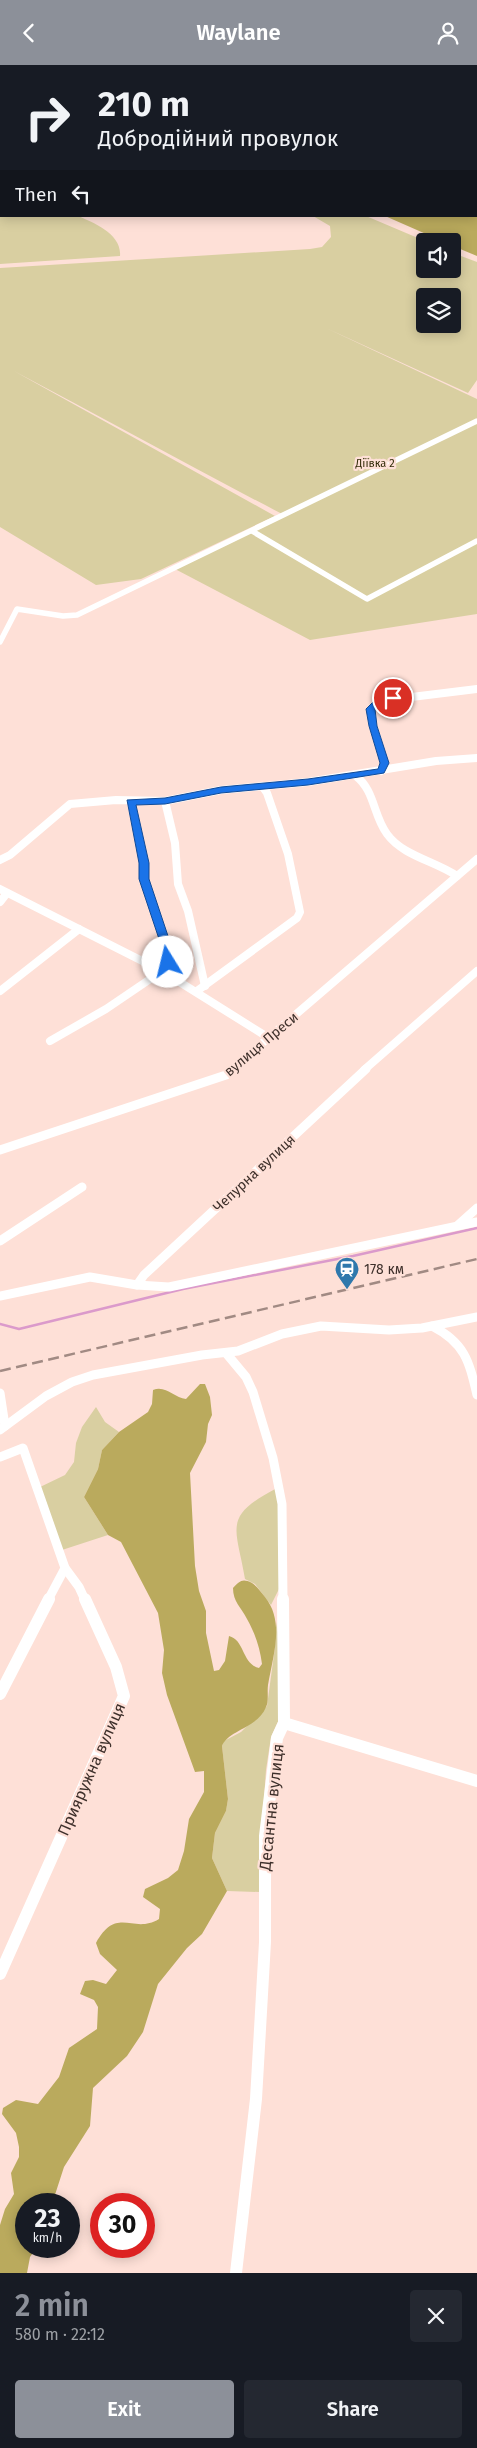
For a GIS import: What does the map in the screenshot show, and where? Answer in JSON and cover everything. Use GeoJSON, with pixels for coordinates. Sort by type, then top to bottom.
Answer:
{"type":"FeatureCollection","features":[{"type":"Feature","properties":{"kind":"street"},"geometry":{"type":"LineString","coordinates":[[0,642],[17,609],[63,616],[78,615],[477,421]]}},
{"type":"Feature","properties":{"kind":"street"},"geometry":{"type":"LineString","coordinates":[[252,531],[368,599],[477,541]]}},
{"type":"Feature","properties":{"kind":"street"},"geometry":{"type":"LineString","coordinates":[[381,771],[385,763],[373,726],[371,709],[379,701],[477,689]]}},
{"type":"Feature","properties":{"kind":"street"},"geometry":{"type":"LineString","coordinates":[[0,860],[10,855],[70,804],[116,801],[165,801],[221,790],[356,776],[436,761],[477,758]]}},
{"type":"Feature","properties":{"kind":"street"},"geometry":{"type":"LineString","coordinates":[[356,776],[364,780],[381,823],[395,843],[448,869],[457,876]]}},
{"type":"Feature","properties":{"kind":"street"},"geometry":{"type":"LineString","coordinates":[[197,991],[297,918],[300,912],[288,854],[268,793],[262,786]]}},
{"type":"Feature","properties":{"kind":"street"},"geometry":{"type":"LineString","coordinates":[[165,801],[175,843],[178,884],[188,911],[206,986]]}},
{"type":"Feature","properties":{"kind":"street"},"geometry":{"type":"LineString","coordinates":[[50,1041],[106,1009],[162,971],[168,962],[168,951],[144,879],[144,863],[131,802]]}},
{"type":"Feature","properties":{"kind":"street","name":"вулиця Преси"},"geometry":{"type":"LineString","coordinates":[[0,1150],[208,1083],[226,1075],[477,859]]}},
{"type":"Feature","properties":{"kind":"street"},"geometry":{"type":"LineString","coordinates":[[0,902],[4,891],[162,971],[197,991],[223,1010],[269,1038]]}},
{"type":"Feature","properties":{"kind":"street"},"geometry":{"type":"LineString","coordinates":[[0,991],[79,929]]}},
{"type":"Feature","properties":{"kind":"street","name":"Чепурна вулиця"},"geometry":{"type":"LineString","coordinates":[[137,1285],[144,1275],[341,1091],[477,971]]}},
{"type":"Feature","properties":{"kind":"street"},"geometry":{"type":"LineString","coordinates":[[0,1241],[82,1187]]}},
{"type":"Feature","properties":{"kind":"street"},"geometry":{"type":"LineString","coordinates":[[458,1225],[477,1208]]}},
{"type":"Feature","properties":{"kind":"street"},"geometry":{"type":"LineString","coordinates":[[0,1296],[90,1277],[137,1285],[169,1287],[477,1222]]}},
{"type":"Feature","properties":{"kind":"street"},"geometry":{"type":"LineString","coordinates":[[2,1428],[46,1396],[66,1385],[93,1375],[246,1349],[282,1334],[321,1326],[389,1330],[432,1326],[477,1317]]}},
{"type":"Feature","properties":{"kind":"street"},"geometry":{"type":"LineString","coordinates":[[432,1326],[449,1334],[461,1345],[468,1359],[477,1395]]}},
{"type":"Feature","properties":{"kind":"street","name":"Десантна вулиця"},"geometry":{"type":"LineString","coordinates":[[226,1353],[248,1382],[279,1482],[282,1504],[284,1723],[276,1747],[265,1836],[265,1942],[256,2099],[236,2273]]}},
{"type":"Feature","properties":{"kind":"street"},"geometry":{"type":"LineString","coordinates":[[0,1393],[2,1428]]}},
{"type":"Feature","properties":{"kind":"street","name":"Прияружна вулиця"},"geometry":{"type":"LineString","coordinates":[[0,1457],[23,1448],[65,1568],[79,1587],[116,1667],[124,1696],[3,1958],[0,1974]]}},
{"type":"Feature","properties":{"kind":"street"},"geometry":{"type":"LineString","coordinates":[[0,1694],[65,1568]]}},
{"type":"Feature","properties":{"kind":"street"},"geometry":{"type":"LineString","coordinates":[[284,1723],[477,1781]]}},
{"type":"Feature","properties":{"kind":"green space"},"geometry":{"type":"Polygon","coordinates":[[[0,217],[80,217],[106,230],[117,241],[120,256],[0,264],[0,217]]]}},
{"type":"Feature","properties":{"kind":"green space","name":"Діївка 2"},"geometry":{"type":"Polygon","coordinates":[[[315,217],[368,217],[416,237],[416,278],[461,278],[461,256],[477,262],[477,380],[468,393],[326,328],[477,399],[477,614],[310,640],[175,569],[286,516],[14,371],[275,516],[141,579],[96,585],[0,527],[0,268],[322,247],[331,237],[330,226],[315,217]]]}},
{"type":"Feature","properties":{"kind":"green space"},"geometry":{"type":"Polygon","coordinates":[[[96,1407],[105,1422],[119,1432],[102,1450],[98,1469],[84,1497],[108,1535],[62,1550],[38,1488],[65,1475],[74,1462],[76,1443],[82,1427],[96,1407]]]}},
{"type":"Feature","properties":{"kind":"green space"},"geometry":{"type":"Polygon","coordinates":[[[277,1488],[280,1503],[279,1589],[271,1605],[255,1584],[245,1579],[238,1546],[237,1525],[240,1516],[248,1507],[277,1488]]]}},
{"type":"Feature","properties":{"kind":"green space"},"geometry":{"type":"Polygon","coordinates":[[[276,1622],[280,1644],[280,1717],[271,1737],[266,1770],[261,1841],[260,1892],[227,1891],[212,1858],[215,1833],[226,1811],[228,1799],[222,1746],[224,1741],[241,1732],[267,1706],[275,1647],[276,1622]]]}},
{"type":"Feature","properties":{"kind":"shaded area"},"geometry":{"type":"Polygon","coordinates":[[[387,217],[477,217],[477,256],[461,249],[461,233],[424,233],[387,217]]]}},
{"type":"Feature","properties":{"kind":"shaded area"},"geometry":{"type":"Polygon","coordinates":[[[200,1384],[205,1384],[210,1397],[212,1415],[208,1424],[206,1442],[190,1473],[195,1566],[199,1591],[206,1611],[206,1633],[214,1671],[219,1670],[225,1661],[229,1636],[238,1642],[253,1666],[259,1668],[262,1664],[255,1635],[234,1597],[233,1588],[239,1582],[249,1581],[265,1597],[275,1617],[276,1628],[275,1651],[268,1685],[266,1707],[257,1720],[230,1736],[222,1746],[228,1799],[226,1811],[215,1833],[212,1858],[227,1891],[202,1934],[187,1948],[158,1984],[143,2032],[127,2056],[93,2088],[90,2126],[64,2167],[56,2193],[15,2193],[15,2258],[30,2258],[27,2273],[0,2273],[0,2225],[5,2209],[14,2194],[11,2173],[19,2157],[16,2133],[2,2114],[3,2108],[16,2100],[38,2104],[59,2077],[69,2048],[97,2029],[98,2007],[94,2000],[80,1994],[85,1981],[93,1980],[106,1984],[117,1970],[100,1954],[96,1943],[111,1925],[118,1923],[150,1923],[159,1919],[160,1909],[143,1897],[145,1889],[168,1878],[178,1870],[184,1851],[189,1819],[204,1792],[204,1771],[195,1772],[167,1695],[162,1673],[164,1650],[158,1613],[121,1542],[108,1535],[84,1497],[98,1469],[102,1450],[119,1432],[148,1412],[152,1404],[153,1390],[166,1390],[186,1399],[200,1384]]]}},
{"type":"Feature","properties":{"kind":"waterway"},"geometry":{"type":"LineString","coordinates":[[0,1324],[19,1329],[183,1289],[353,1256],[477,1228]]}},
{"type":"Feature","properties":{"kind":"railway"},"geometry":{"type":"LineString","coordinates":[[0,1371],[477,1259]]}},
{"type":"Feature","properties":{"kind":"place","name":"178 км"},"geometry":{"type":"Point","coordinates":[347,1290]}},
{"type":"Feature","properties":{"kind":"route"},"geometry":{"type":"LineString","coordinates":[[168,962],[168,951],[155,907],[144,879],[144,863],[131,802],[165,801],[221,790],[308,782],[381,771],[385,763],[373,726],[371,709],[379,701],[393,698]]}}]}
